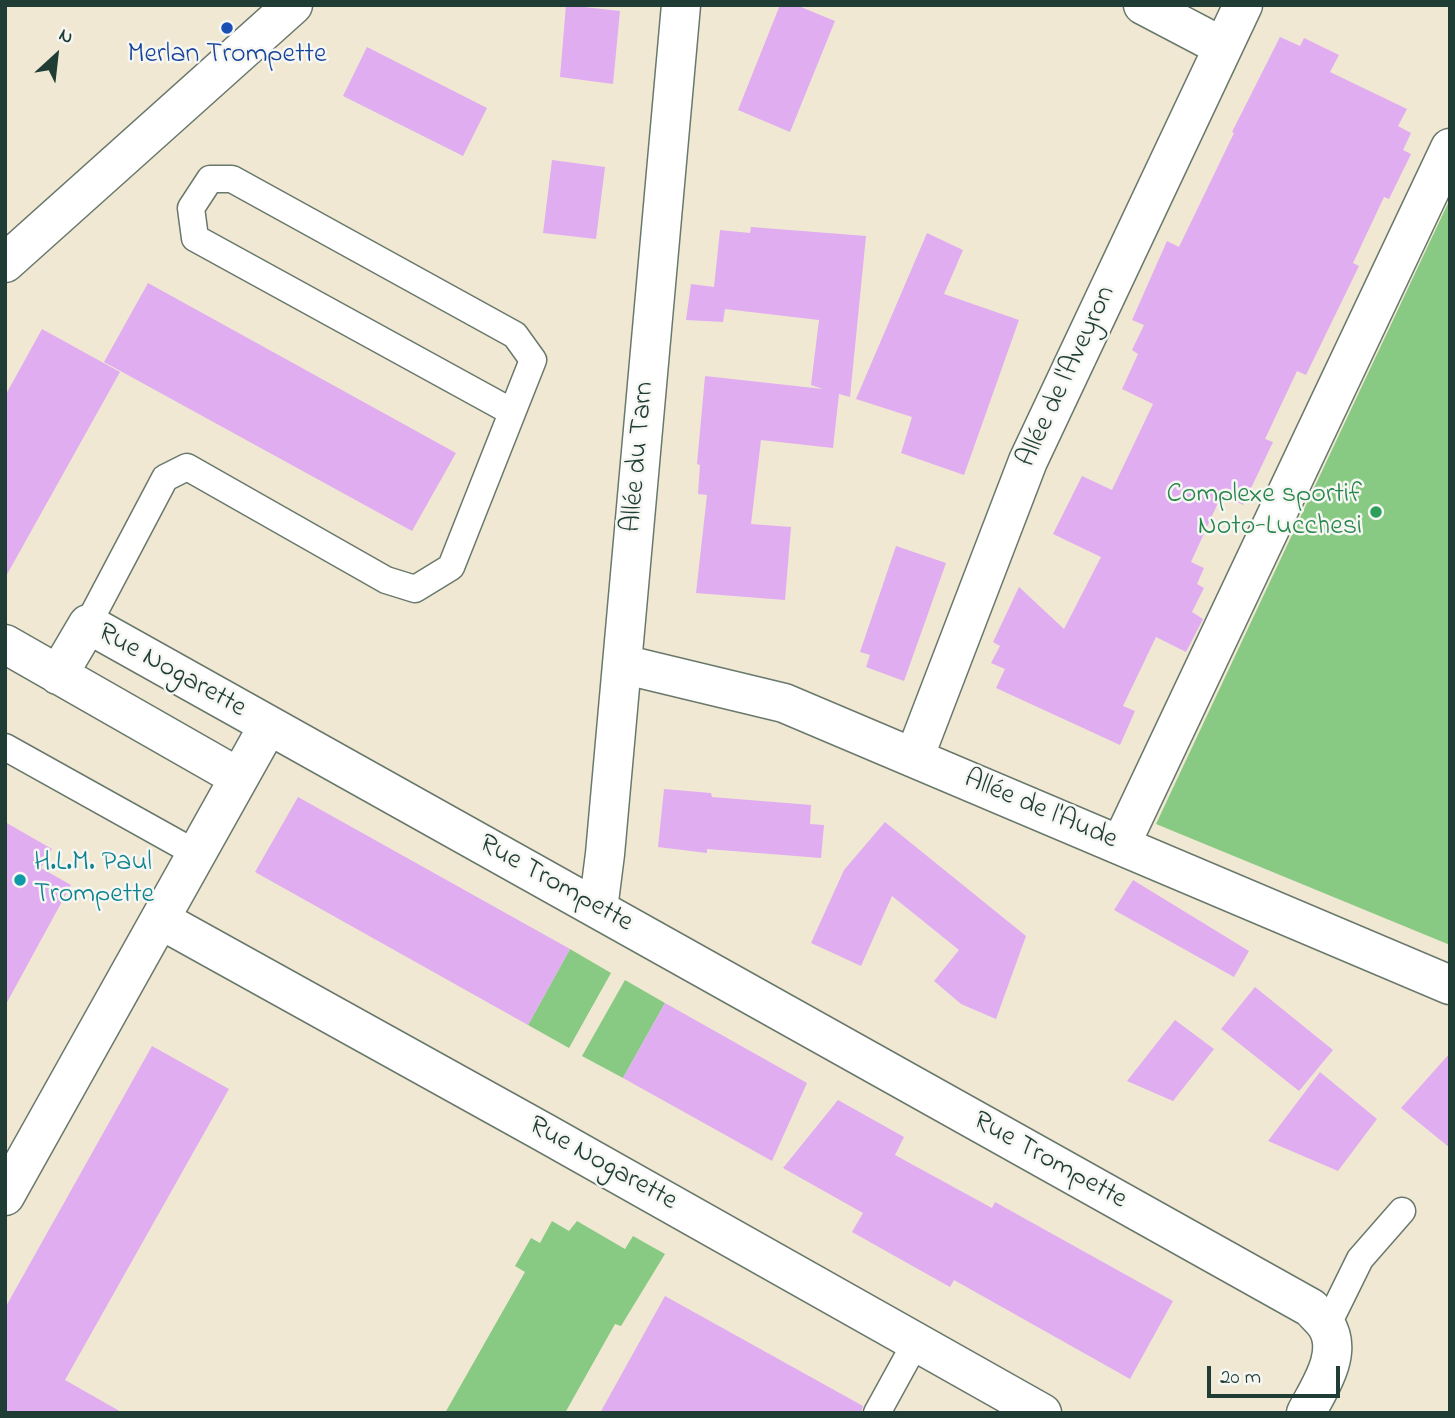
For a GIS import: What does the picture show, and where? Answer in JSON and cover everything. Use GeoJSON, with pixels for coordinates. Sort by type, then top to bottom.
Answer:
{"type":"FeatureCollection","features":[{"type":"Feature","properties":{"kind":"street"},"geometry":{"type":"LineString","coordinates":[[5,263],[293,5]]}},
{"type":"Feature","properties":{"kind":"street","name":"Allée du Tarn"},"geometry":{"type":"LineString","coordinates":[[598,909],[681,5]]}},
{"type":"Feature","properties":{"kind":"street"},"geometry":{"type":"LineString","coordinates":[[1143,5],[1223,47]]}},
{"type":"Feature","properties":{"kind":"street","name":"Allée de l'Aveyron"},"geometry":{"type":"LineString","coordinates":[[915,758],[1028,461],[1243,5]]}},
{"type":"Feature","properties":{"kind":"street"},"geometry":{"type":"LineString","coordinates":[[1121,844],[1450,148]]}},
{"type":"Feature","properties":{"kind":"street","name":"Rue Nogarette"},"geometry":{"type":"LineString","coordinates":[[58,675],[88,624],[268,726]]}},
{"type":"Feature","properties":{"kind":"street","name":"Rue Nogarette"},"geometry":{"type":"LineString","coordinates":[[5,644],[238,777]]}},
{"type":"Feature","properties":{"kind":"street","name":"Allée de l'Aude"},"geometry":{"type":"LineString","coordinates":[[622,664],[784,703],[1450,985]]}},
{"type":"Feature","properties":{"kind":"street"},"geometry":{"type":"LineString","coordinates":[[5,1196],[268,726]]}},
{"type":"Feature","properties":{"kind":"street","name":"Rue Trompette"},"geometry":{"type":"LineString","coordinates":[[268,726],[598,909],[1319,1317]]}},
{"type":"Feature","properties":{"kind":"street","name":"Rue Nogarette"},"geometry":{"type":"LineString","coordinates":[[161,920],[1042,1413]]}},
{"type":"Feature","properties":{"kind":"street"},"geometry":{"type":"LineString","coordinates":[[1306,1413],[1322,1383],[1333,1353],[1319,1317]]}},
{"type":"Feature","properties":{"kind":"lane"},"geometry":{"type":"LineString","coordinates":[[88,624],[165,478],[187,467],[386,580],[415,589],[451,566],[533,360],[515,335],[232,179],[210,179],[191,208],[195,238],[512,412]]}},
{"type":"Feature","properties":{"kind":"lane"},"geometry":{"type":"LineString","coordinates":[[5,747],[197,853]]}},
{"type":"Feature","properties":{"kind":"lane"},"geometry":{"type":"LineString","coordinates":[[1319,1317],[1360,1259],[1402,1211]]}},
{"type":"Feature","properties":{"kind":"lane"},"geometry":{"type":"LineString","coordinates":[[877,1413],[916,1342]]}},
{"type":"Feature","properties":{"kind":"green space","name":"Complexe sportif Noto-Lucchesi"},"geometry":{"type":"Polygon","coordinates":[[[1450,199],[1450,945],[1156,824],[1450,199]]]}},
{"type":"Feature","properties":{"kind":"green space"},"geometry":{"type":"Polygon","coordinates":[[[570,949],[611,973],[569,1048],[528,1025],[570,949]]]}},
{"type":"Feature","properties":{"kind":"green space"},"geometry":{"type":"Polygon","coordinates":[[[625,980],[665,1003],[623,1078],[582,1056],[625,980]]]}},
{"type":"Feature","properties":{"kind":"green space"},"geometry":{"type":"Polygon","coordinates":[[[552,1221],[569,1231],[577,1221],[625,1249],[633,1236],[665,1254],[621,1326],[615,1324],[565,1413],[445,1413],[525,1272],[515,1266],[531,1238],[540,1243],[552,1221]]]}},
{"type":"Feature","properties":{"kind":"building"},"geometry":{"type":"Polygon","coordinates":[[[566,5],[620,11],[613,84],[560,77],[566,5]]]}},
{"type":"Feature","properties":{"kind":"building"},"geometry":{"type":"Polygon","coordinates":[[[780,5],[796,5],[835,21],[790,132],[738,110],[780,5]]]}},
{"type":"Feature","properties":{"kind":"building"},"geometry":{"type":"Polygon","coordinates":[[[1280,37],[1300,46],[1304,38],[1339,55],[1330,72],[1407,109],[1398,126],[1411,133],[1403,150],[1411,154],[1389,199],[1384,197],[1353,263],[1359,266],[1306,375],[1297,371],[1265,439],[1273,442],[1243,505],[1222,494],[1191,562],[1204,568],[1197,584],[1204,588],[1192,612],[1203,619],[1186,652],[1156,637],[1123,706],[1135,711],[1120,745],[996,688],[1005,669],[991,663],[1000,646],[993,642],[1019,587],[1064,629],[1101,557],[1053,534],[1082,476],[1112,490],[1153,404],[1122,389],[1138,354],[1132,350],[1144,325],[1132,320],[1167,241],[1179,247],[1280,37]]]}},
{"type":"Feature","properties":{"kind":"building"},"geometry":{"type":"Polygon","coordinates":[[[367,47],[487,108],[463,156],[343,96],[367,47]]]}},
{"type":"Feature","properties":{"kind":"building"},"geometry":{"type":"Polygon","coordinates":[[[552,160],[605,167],[596,239],[543,233],[552,160]]]}},
{"type":"Feature","properties":{"kind":"building"},"geometry":{"type":"Polygon","coordinates":[[[751,227],[866,236],[850,397],[839,394],[833,448],[761,440],[751,524],[791,527],[785,600],[696,593],[707,495],[698,494],[700,465],[697,464],[705,376],[823,389],[811,385],[819,320],[725,309],[723,322],[686,320],[691,284],[714,287],[720,230],[750,233],[751,227]]]}},
{"type":"Feature","properties":{"kind":"building"},"geometry":{"type":"Polygon","coordinates":[[[927,233],[963,250],[944,294],[1019,320],[964,475],[901,453],[912,417],[856,399],[927,233]]]}},
{"type":"Feature","properties":{"kind":"building"},"geometry":{"type":"Polygon","coordinates":[[[148,283],[456,453],[412,531],[104,362],[148,283]]]}},
{"type":"Feature","properties":{"kind":"building"},"geometry":{"type":"Polygon","coordinates":[[[42,329],[120,372],[5,578],[5,396],[42,329]]]}},
{"type":"Feature","properties":{"kind":"building"},"geometry":{"type":"Polygon","coordinates":[[[896,546],[946,563],[904,681],[866,667],[870,655],[860,652],[896,546]]]}},
{"type":"Feature","properties":{"kind":"building"},"geometry":{"type":"Polygon","coordinates":[[[664,789],[711,793],[712,797],[811,805],[810,824],[824,825],[821,858],[707,849],[707,853],[658,847],[664,789]]]}},
{"type":"Feature","properties":{"kind":"building"},"geometry":{"type":"Polygon","coordinates":[[[298,797],[570,949],[528,1025],[255,872],[298,797]]]}},
{"type":"Feature","properties":{"kind":"building"},"geometry":{"type":"Polygon","coordinates":[[[5,822],[52,849],[41,868],[71,885],[5,1006],[5,822]]]}},
{"type":"Feature","properties":{"kind":"building"},"geometry":{"type":"Polygon","coordinates":[[[885,822],[1026,936],[996,1019],[961,1004],[934,981],[959,950],[892,896],[861,966],[811,943],[844,870],[885,822]]]}},
{"type":"Feature","properties":{"kind":"building"},"geometry":{"type":"Polygon","coordinates":[[[1133,880],[1249,951],[1234,977],[1114,910],[1133,880]]]}},
{"type":"Feature","properties":{"kind":"building"},"geometry":{"type":"Polygon","coordinates":[[[1255,987],[1333,1050],[1299,1091],[1221,1029],[1255,987]]]}},
{"type":"Feature","properties":{"kind":"building"},"geometry":{"type":"Polygon","coordinates":[[[665,1003],[807,1083],[772,1161],[623,1078],[665,1003]]]}},
{"type":"Feature","properties":{"kind":"building"},"geometry":{"type":"Polygon","coordinates":[[[1175,1020],[1214,1049],[1173,1101],[1127,1081],[1175,1020]]]}},
{"type":"Feature","properties":{"kind":"building"},"geometry":{"type":"Polygon","coordinates":[[[152,1046],[229,1089],[65,1380],[123,1413],[5,1413],[5,1308],[152,1046]]]}},
{"type":"Feature","properties":{"kind":"building"},"geometry":{"type":"Polygon","coordinates":[[[1450,1053],[1450,1148],[1401,1108],[1450,1053]]]}},
{"type":"Feature","properties":{"kind":"building"},"geometry":{"type":"Polygon","coordinates":[[[1320,1072],[1377,1119],[1338,1171],[1268,1141],[1320,1072]]]}},
{"type":"Feature","properties":{"kind":"building"},"geometry":{"type":"Polygon","coordinates":[[[838,1100],[904,1137],[895,1155],[992,1208],[995,1202],[1173,1301],[1130,1379],[954,1280],[950,1287],[852,1232],[863,1213],[783,1168],[838,1100]]]}},
{"type":"Feature","properties":{"kind":"building"},"geometry":{"type":"Polygon","coordinates":[[[665,1296],[863,1406],[861,1413],[600,1413],[665,1296]]]}},
{"type":"Feature","properties":{"kind":"place","name":"Merlan Trompette"},"geometry":{"type":"Point","coordinates":[227,28]}},
{"type":"Feature","properties":{"kind":"place","name":"Complexe sportif Noto-Lucchesi"},"geometry":{"type":"Point","coordinates":[1376,512]}},
{"type":"Feature","properties":{"kind":"place","name":"H.L.M. Paul Trompette"},"geometry":{"type":"Point","coordinates":[20,880]}}]}
